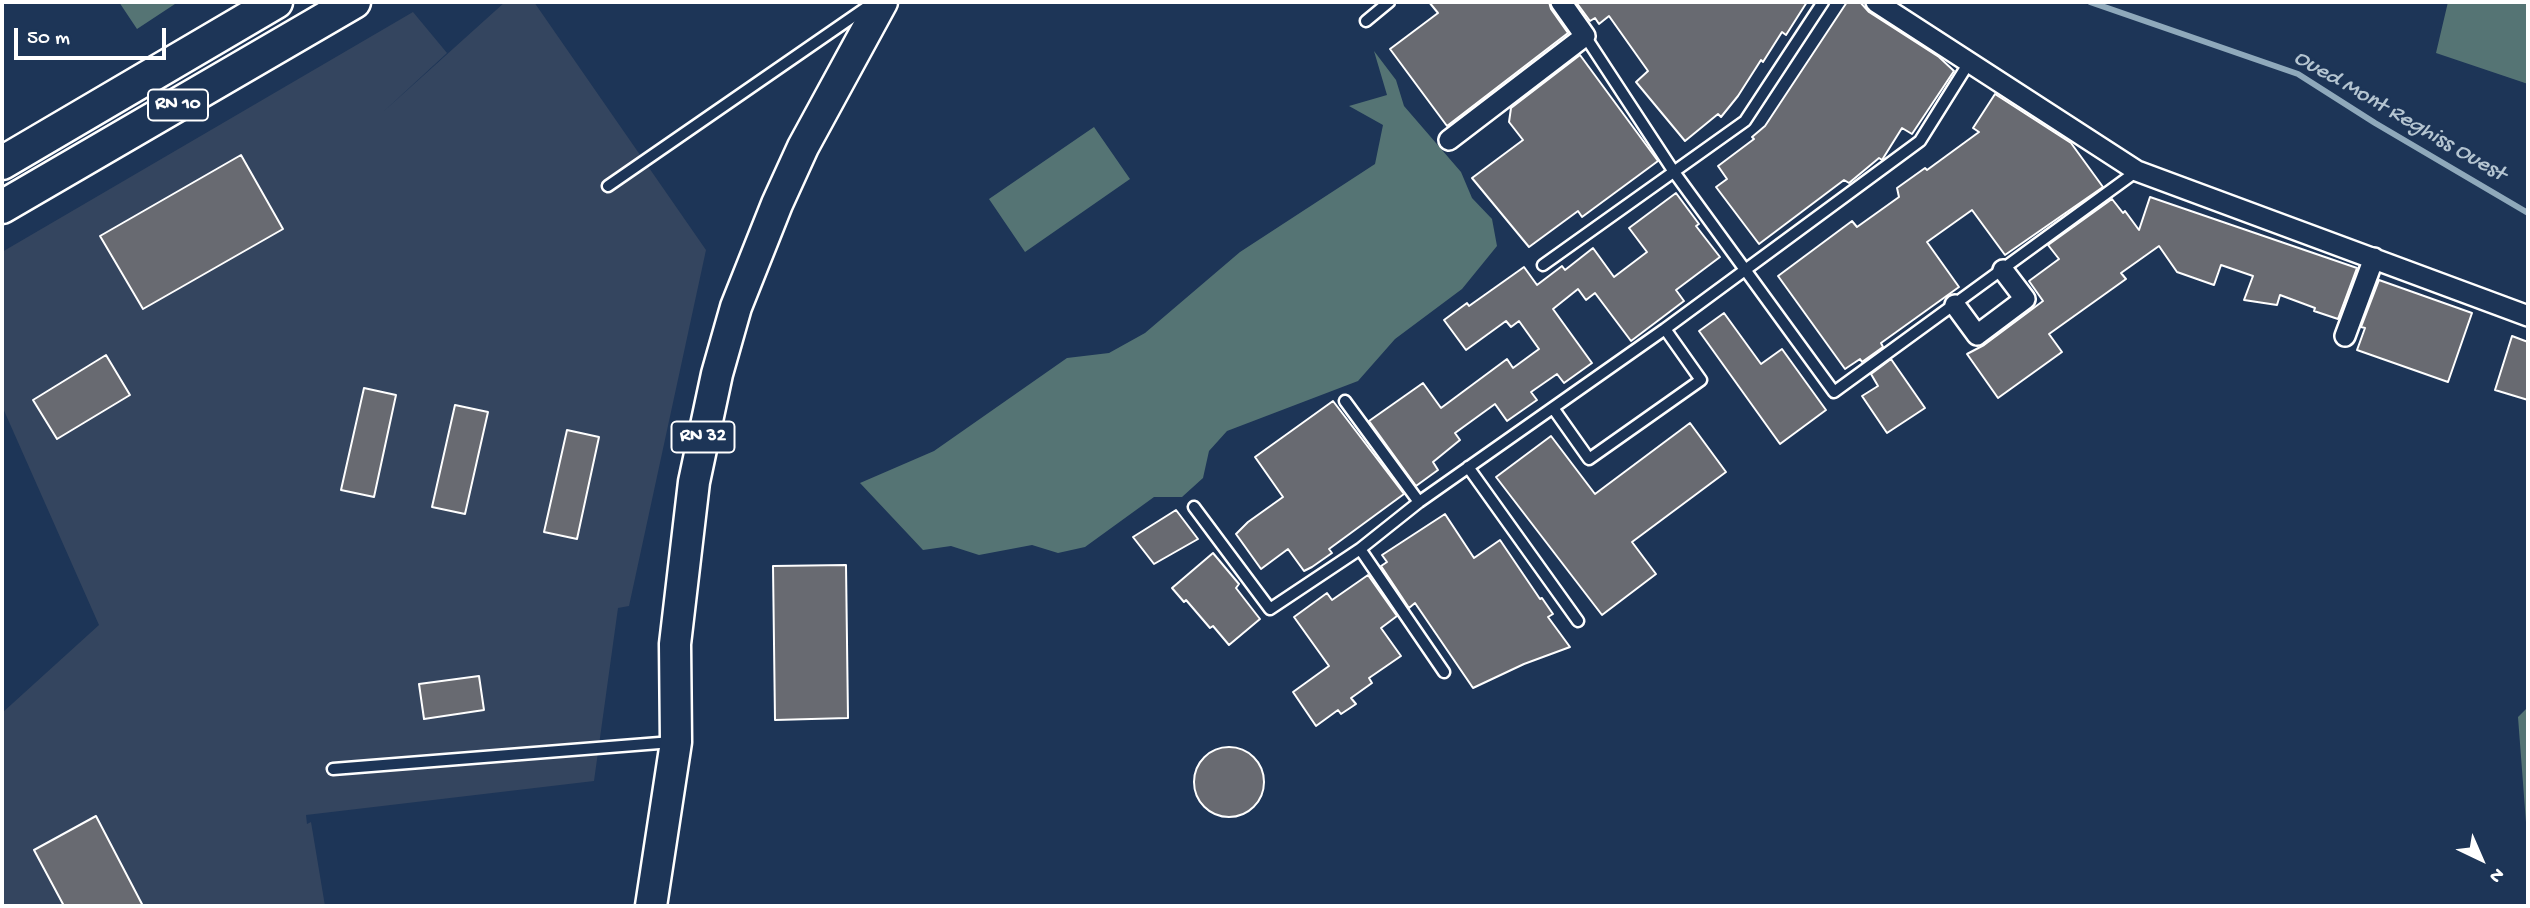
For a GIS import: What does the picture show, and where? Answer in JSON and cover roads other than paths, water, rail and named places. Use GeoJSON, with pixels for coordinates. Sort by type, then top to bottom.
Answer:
{"type":"FeatureCollection","features":[{"type":"Feature","properties":{"kind":"highway","name":"RN 10"},"geometry":{"type":"LineString","coordinates":[[2,163],[276,2]]}},
{"type":"Feature","properties":{"kind":"highway","name":"RN 10"},"geometry":{"type":"LineString","coordinates":[[2,207],[354,2]]}},
{"type":"Feature","properties":{"kind":"main road","name":"RN 32"},"geometry":{"type":"LineString","coordinates":[[651,906],[676,742],[675,644],[694,482],[717,374],[736,307],[777,204],[803,147],[881,2]]}},
{"type":"Feature","properties":{"kind":"street"},"geometry":{"type":"LineString","coordinates":[[1449,139],[1585,36],[1561,2]]}},
{"type":"Feature","properties":{"kind":"street"},"geometry":{"type":"LineString","coordinates":[[1876,2],[2137,172],[2528,316]]}},
{"type":"Feature","properties":{"kind":"street"},"geometry":{"type":"LineString","coordinates":[[2345,337],[2374,258]]}},
{"type":"Feature","properties":{"kind":"street"},"geometry":{"type":"LineString","coordinates":[[1955,305],[1977,335],[2025,299],[2003,270]]}},
{"type":"Feature","properties":{"kind":"lane"},"geometry":{"type":"LineString","coordinates":[[608,186],[875,2]]}},
{"type":"Feature","properties":{"kind":"lane"},"geometry":{"type":"LineString","coordinates":[[1366,21],[1389,2]]}},
{"type":"Feature","properties":{"kind":"lane"},"geometry":{"type":"LineString","coordinates":[[1543,265],[1745,121],[1823,2]]}},
{"type":"Feature","properties":{"kind":"lane"},"geometry":{"type":"LineString","coordinates":[[1585,36],[1674,172],[1834,392],[2137,172]]}},
{"type":"Feature","properties":{"kind":"lane"},"geometry":{"type":"LineString","coordinates":[[1194,507],[1270,609],[1360,548],[1419,502],[1665,329],[1920,141],[1970,61]]}},
{"type":"Feature","properties":{"kind":"lane"},"geometry":{"type":"LineString","coordinates":[[1553,408],[1589,459],[1679,396],[1701,380],[1665,329]]}},
{"type":"Feature","properties":{"kind":"lane"},"geometry":{"type":"LineString","coordinates":[[1345,401],[1419,502]]}},
{"type":"Feature","properties":{"kind":"lane"},"geometry":{"type":"LineString","coordinates":[[1468,467],[1578,621]]}},
{"type":"Feature","properties":{"kind":"lane"},"geometry":{"type":"LineString","coordinates":[[1360,548],[1444,672]]}},
{"type":"Feature","properties":{"kind":"lane"},"geometry":{"type":"LineString","coordinates":[[333,769],[676,742]]}},
{"type":"Feature","properties":{"kind":"waterway","name":"Oued Mont Reghiss Ouest"},"geometry":{"type":"LineString","coordinates":[[2090,2],[2298,74],[2375,123],[2528,213]]}}]}
